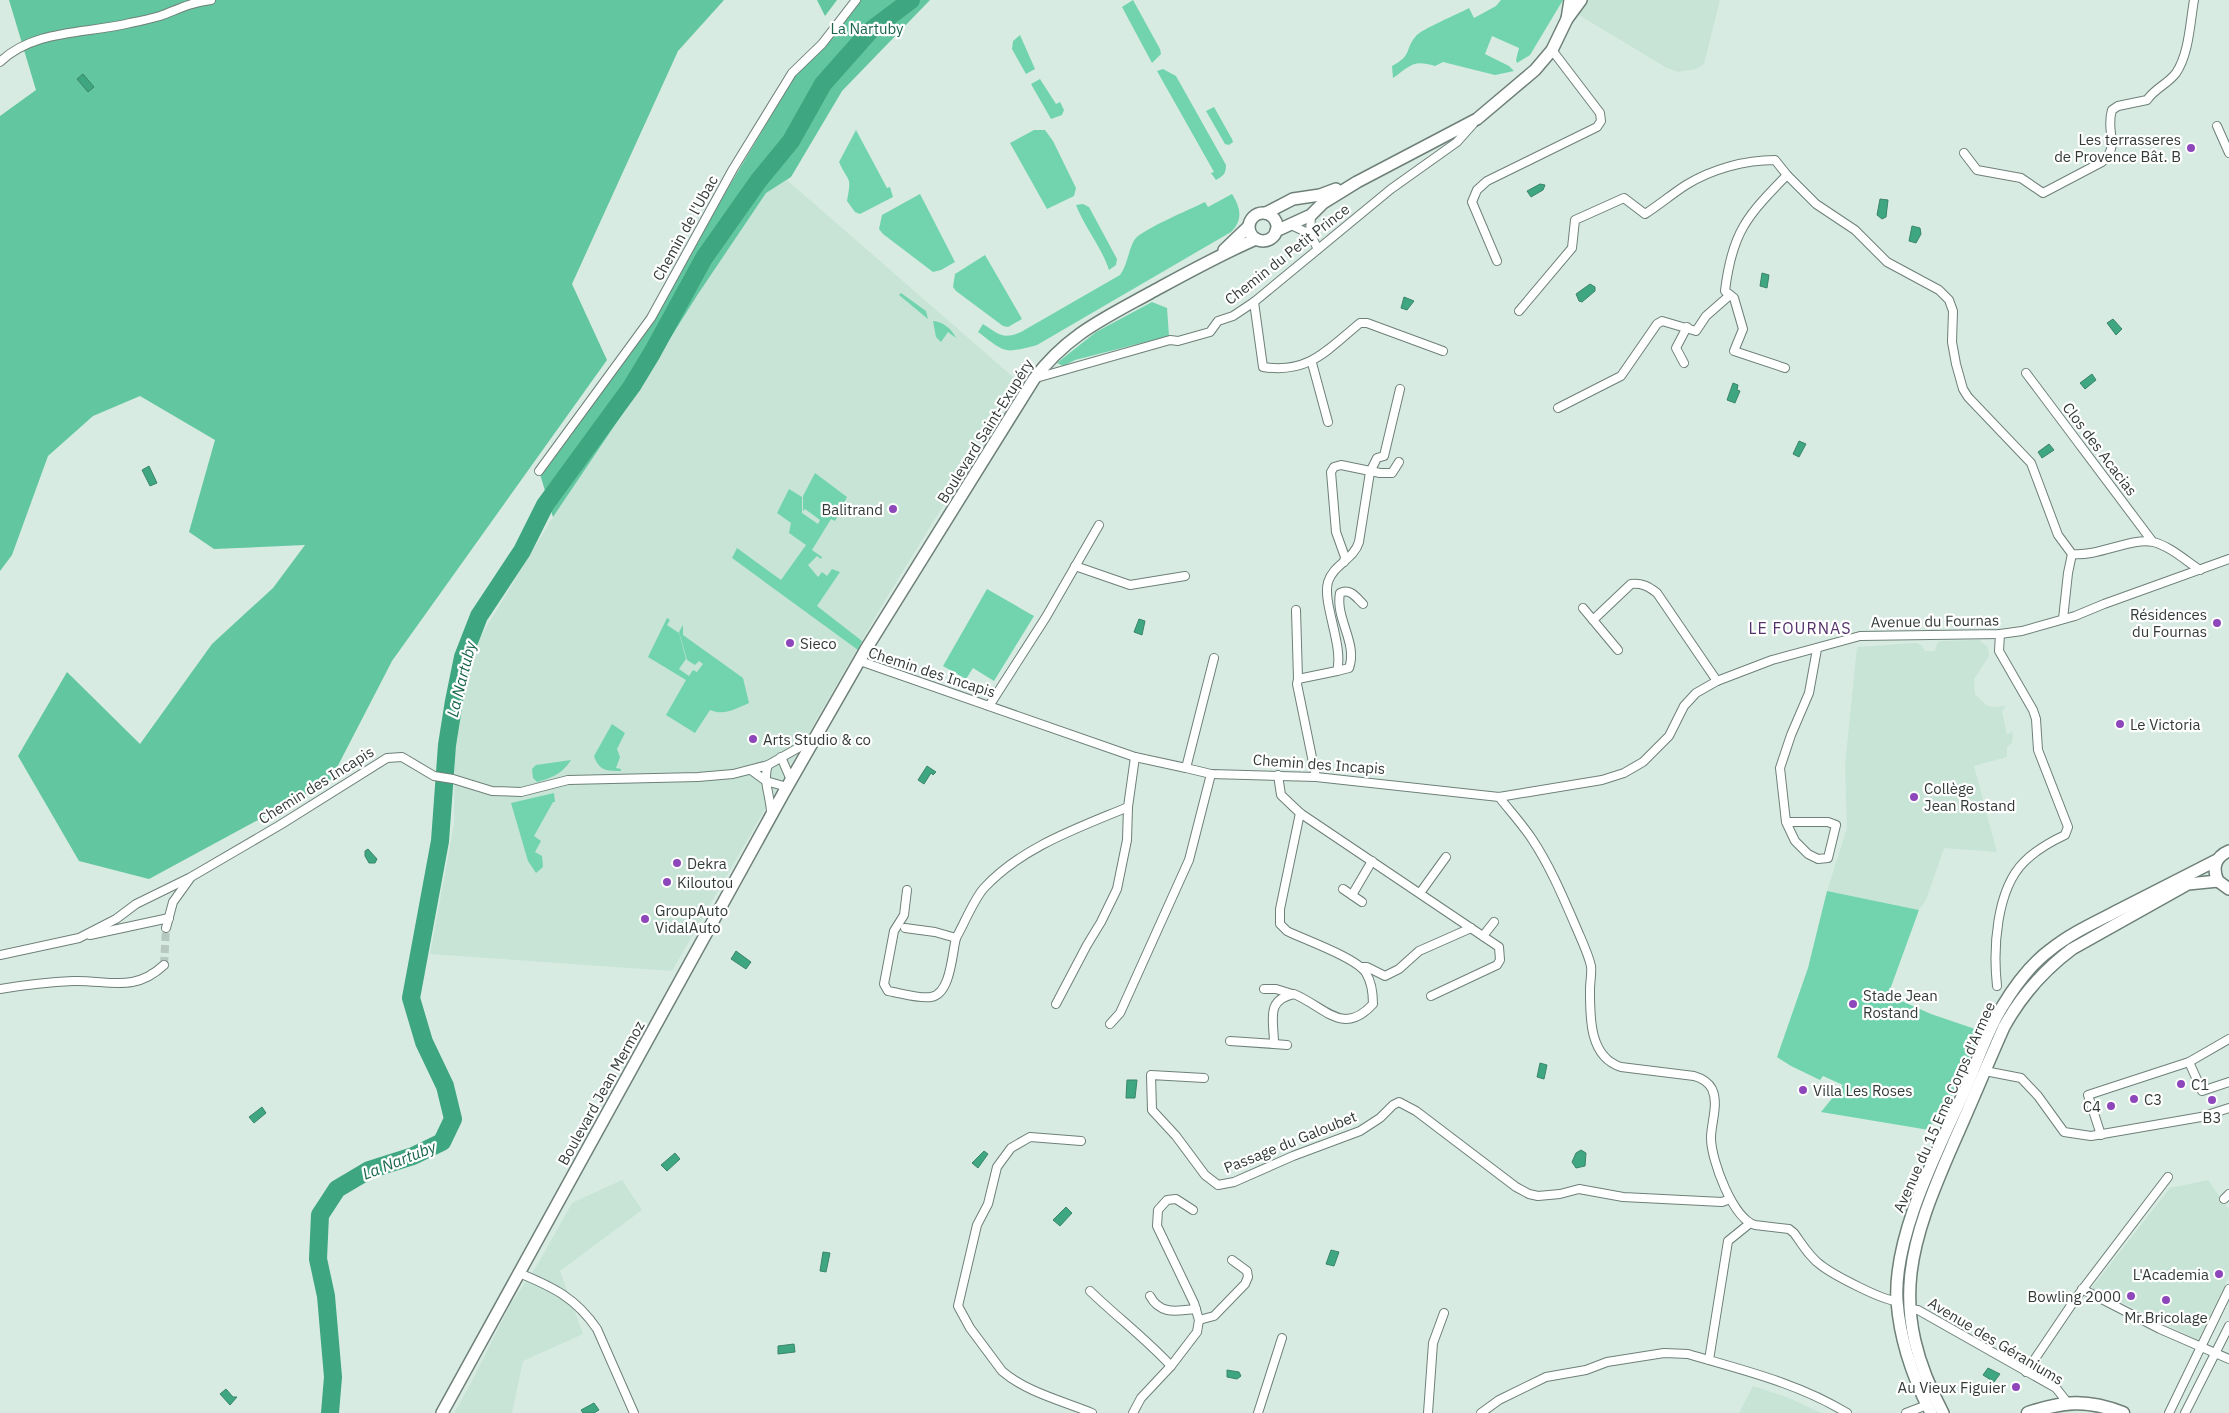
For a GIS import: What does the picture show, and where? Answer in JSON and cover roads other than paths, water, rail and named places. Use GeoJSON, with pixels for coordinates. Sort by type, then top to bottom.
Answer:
{"type":"FeatureCollection","features":[{"type":"Feature","properties":{"kind":"main road"},"geometry":{"type":"LineString","coordinates":[[1567,20],[1570,0]]}},
{"type":"Feature","properties":{"kind":"main road"},"geometry":{"type":"LineString","coordinates":[[1357,182],[1320,195],[1293,199],[1266,212],[1256,214],[1252,216],[1248,227],[1250,235],[1256,239],[1267,241],[1276,231],[1311,215],[1323,203],[1357,182],[1477,119],[1516,87],[1552,50],[1567,20],[1581,0]]}},
{"type":"Feature","properties":{"kind":"main road"},"geometry":{"type":"LineString","coordinates":[[1306,197],[1312,206],[1311,215]]}},
{"type":"Feature","properties":{"kind":"main road"},"geometry":{"type":"LineString","coordinates":[[1266,212],[1274,218],[1276,231]]}},
{"type":"Feature","properties":{"kind":"main road","name":"Boulevard Saint-Exupéry"},"geometry":{"type":"LineString","coordinates":[[1216,257],[1248,227]]}},
{"type":"Feature","properties":{"kind":"main road","name":"Boulevard Saint-Exupéry"},"geometry":{"type":"LineString","coordinates":[[860,662],[1034,379],[1050,358],[1084,329],[1216,257],[1256,239]]}},
{"type":"Feature","properties":{"kind":"main road","name":"Chemin des Incapis"},"geometry":{"type":"LineString","coordinates":[[789,784],[860,662]]}},
{"type":"Feature","properties":{"kind":"main road","name":"Boulevard Jean Mermoz"},"geometry":{"type":"LineString","coordinates":[[442,1413],[789,784]]}},
{"type":"Feature","properties":{"kind":"main road","name":"Avenue du 15 Eme Corps d'Armee"},"geometry":{"type":"LineString","coordinates":[[1929,1409],[1915,1380],[1905,1349],[1897,1301],[1902,1252],[1906,1231],[2001,1009],[2012,992],[2036,963],[2050,950],[2217,860],[2229,851]]}},
{"type":"Feature","properties":{"kind":"main road"},"geometry":{"type":"LineString","coordinates":[[2217,860],[2215,867],[2226,887]]}},
{"type":"Feature","properties":{"kind":"main road","name":"Avenue du 15 Eme Corps d'Armee"},"geometry":{"type":"LineString","coordinates":[[1943,1413],[1929,1384],[1919,1355],[1909,1309],[1911,1268],[1918,1233],[1940,1175],[2004,1027],[2016,1006],[2058,960],[2094,936],[2178,889],[2199,882],[2226,887]]}},
{"type":"Feature","properties":{"kind":"main road"},"geometry":{"type":"LineString","coordinates":[[2028,1413],[2067,1402],[2087,1402],[2123,1413]]}},
{"type":"Feature","properties":{"kind":"street"},"geometry":{"type":"LineString","coordinates":[[0,62],[11,51],[30,42],[50,36],[118,26],[160,16],[190,3],[211,0]]}},
{"type":"Feature","properties":{"kind":"street","name":"Chemin de l'Ubac"},"geometry":{"type":"LineString","coordinates":[[539,471],[651,318],[733,169],[792,72],[822,44],[856,0]]}},
{"type":"Feature","properties":{"kind":"street"},"geometry":{"type":"LineString","coordinates":[[1964,153],[1978,170],[2021,178],[2043,193],[2102,162],[2109,156],[2112,148],[2108,121],[2112,110],[2118,106],[2147,100],[2153,91],[2168,81],[2176,72],[2185,52],[2194,0]]}},
{"type":"Feature","properties":{"kind":"street"},"geometry":{"type":"LineString","coordinates":[[1497,262],[1472,202],[1477,190],[1487,181],[1597,127],[1601,121],[1600,114],[1552,50]]}},
{"type":"Feature","properties":{"kind":"street","name":"Chemin du Petit Prince"},"geometry":{"type":"LineString","coordinates":[[1034,379],[1170,340],[1178,341],[1210,332],[1218,321],[1233,316],[1254,302],[1391,189],[1457,142],[1477,119]]}},
{"type":"Feature","properties":{"kind":"street"},"geometry":{"type":"LineString","coordinates":[[2217,126],[2229,153]]}},
{"type":"Feature","properties":{"kind":"street"},"geometry":{"type":"LineString","coordinates":[[1519,311],[1572,248],[1576,220],[1624,198],[1645,214],[1687,185],[1713,172],[1758,160],[1775,160],[1816,204],[1855,230],[1887,262],[1939,290],[1948,300],[1953,311],[1952,342],[1963,389],[1968,398],[2031,463],[2058,535],[2072,554],[2063,619]]}},
{"type":"Feature","properties":{"kind":"street"},"geometry":{"type":"LineString","coordinates":[[1785,368],[1734,351],[1743,329],[1734,298],[1725,291],[1728,264],[1743,224],[1787,174]]}},
{"type":"Feature","properties":{"kind":"street"},"geometry":{"type":"LineString","coordinates":[[1311,215],[1310,234],[1318,249]]}},
{"type":"Feature","properties":{"kind":"street"},"geometry":{"type":"LineString","coordinates":[[1291,225],[1310,234]]}},
{"type":"Feature","properties":{"kind":"street"},"geometry":{"type":"LineString","coordinates":[[1558,408],[1621,376],[1657,324],[1662,320],[1696,331],[1706,316],[1730,295]]}},
{"type":"Feature","properties":{"kind":"street"},"geometry":{"type":"LineString","coordinates":[[1254,302],[1263,367],[1285,369],[1312,363],[1360,323],[1367,323],[1443,350]]}},
{"type":"Feature","properties":{"kind":"street"},"geometry":{"type":"LineString","coordinates":[[1684,363],[1676,348],[1687,327]]}},
{"type":"Feature","properties":{"kind":"street"},"geometry":{"type":"LineString","coordinates":[[1312,363],[1328,422]]}},
{"type":"Feature","properties":{"kind":"street","name":"Clos des Acacias"},"geometry":{"type":"LineString","coordinates":[[2026,373],[2152,541]]}},
{"type":"Feature","properties":{"kind":"street"},"geometry":{"type":"LineString","coordinates":[[1337,672],[1338,653],[1328,588],[1332,574],[1356,551],[1360,542],[1370,472],[1377,458],[1384,456],[1400,389]]}},
{"type":"Feature","properties":{"kind":"street"},"geometry":{"type":"LineString","coordinates":[[1344,562],[1345,557],[1336,532],[1331,472],[1334,467],[1340,466],[1370,472],[1392,473],[1399,462]]}},
{"type":"Feature","properties":{"kind":"street"},"geometry":{"type":"LineString","coordinates":[[989,706],[1046,617],[1099,525]]}},
{"type":"Feature","properties":{"kind":"street"},"geometry":{"type":"LineString","coordinates":[[2072,554],[2091,554],[2138,542],[2152,541],[2164,546],[2200,570]]}},
{"type":"Feature","properties":{"kind":"street","name":"Avenue du Fournas"},"geometry":{"type":"LineString","coordinates":[[1500,797],[1602,780],[1624,772],[1643,762],[1668,736],[1684,706],[1696,693],[1717,681],[1772,660],[1860,636],[2000,634],[2022,631],[2063,619],[2229,559]]}},
{"type":"Feature","properties":{"kind":"street"},"geometry":{"type":"LineString","coordinates":[[1075,566],[1130,585],[1186,576]]}},
{"type":"Feature","properties":{"kind":"street"},"geometry":{"type":"LineString","coordinates":[[1593,620],[1631,584],[1639,583],[1648,586],[1657,593],[1717,681]]}},
{"type":"Feature","properties":{"kind":"street"},"geometry":{"type":"LineString","coordinates":[[1298,679],[1349,668],[1352,659],[1341,611],[1340,593],[1351,592],[1362,604]]}},
{"type":"Feature","properties":{"kind":"street"},"geometry":{"type":"LineString","coordinates":[[1583,608],[1618,650]]}},
{"type":"Feature","properties":{"kind":"street"},"geometry":{"type":"LineString","coordinates":[[1296,610],[1298,684],[1316,777]]}},
{"type":"Feature","properties":{"kind":"street"},"geometry":{"type":"LineString","coordinates":[[1997,986],[1995,968],[1997,944],[2006,888],[2023,862],[2040,848],[2068,831],[2062,809],[2038,750],[2036,719],[2033,710],[1999,651],[2000,634]]}},
{"type":"Feature","properties":{"kind":"street"},"geometry":{"type":"LineString","coordinates":[[1786,822],[1828,822],[1836,825],[1828,858],[1818,859],[1808,854],[1795,842],[1786,822],[1780,768],[1791,735],[1809,693],[1816,649]]}},
{"type":"Feature","properties":{"kind":"street"},"geometry":{"type":"LineString","coordinates":[[1186,768],[1214,658]]}},
{"type":"Feature","properties":{"kind":"street","name":"Chemin des Incapis"},"geometry":{"type":"LineString","coordinates":[[860,662],[1135,757],[1211,774],[1316,777],[1500,797]]}},
{"type":"Feature","properties":{"kind":"street","name":"Chemin des Incapis"},"geometry":{"type":"LineString","coordinates":[[166,928],[174,902],[191,877],[280,825],[387,758],[402,757],[434,776],[453,779],[492,790],[521,792],[568,780],[698,778],[732,774],[768,765],[815,739]]}},
{"type":"Feature","properties":{"kind":"street"},"geometry":{"type":"LineString","coordinates":[[751,770],[766,781],[789,784],[781,757]]}},
{"type":"Feature","properties":{"kind":"street"},"geometry":{"type":"LineString","coordinates":[[1056,1004],[1108,909],[1116,889],[1127,840],[1128,807],[1135,757]]}},
{"type":"Feature","properties":{"kind":"street"},"geometry":{"type":"LineString","coordinates":[[768,765],[764,774],[771,802],[771,815]]}},
{"type":"Feature","properties":{"kind":"street"},"geometry":{"type":"LineString","coordinates":[[1110,1024],[1120,1013],[1189,860],[1211,774]]}},
{"type":"Feature","properties":{"kind":"street"},"geometry":{"type":"LineString","coordinates":[[1278,775],[1281,795],[1300,813],[1499,947],[1500,960],[1497,965],[1431,996]]}},
{"type":"Feature","properties":{"kind":"street"},"geometry":{"type":"LineString","coordinates":[[1500,797],[1532,840],[1550,871],[1585,950],[1591,967],[1590,1010],[1593,1032],[1598,1050],[1604,1058],[1610,1064],[1621,1067],[1694,1076],[1703,1079],[1712,1089],[1715,1104],[1711,1139],[1713,1156],[1730,1199],[1742,1217],[1749,1224],[1789,1229],[1794,1232],[1821,1266],[1842,1278],[1888,1299],[1897,1301]]}},
{"type":"Feature","properties":{"kind":"street"},"geometry":{"type":"LineString","coordinates":[[907,890],[904,916],[894,931],[884,984],[888,991],[933,997],[948,979],[956,938],[983,889],[1016,860],[1067,833],[1128,807]]}},
{"type":"Feature","properties":{"kind":"street"},"geometry":{"type":"LineString","coordinates":[[1264,989],[1276,989],[1294,994],[1338,1019],[1351,1019],[1363,1014],[1373,1004],[1373,988],[1366,972],[1353,961],[1287,931],[1280,924],[1280,909],[1300,813]]}},
{"type":"Feature","properties":{"kind":"street"},"geometry":{"type":"LineString","coordinates":[[1420,893],[1446,857]]}},
{"type":"Feature","properties":{"kind":"street"},"geometry":{"type":"LineString","coordinates":[[1352,895],[1372,861]]}},
{"type":"Feature","properties":{"kind":"street"},"geometry":{"type":"LineString","coordinates":[[79,938],[116,919],[136,904],[191,877]]}},
{"type":"Feature","properties":{"kind":"street"},"geometry":{"type":"LineString","coordinates":[[1343,889],[1362,902]]}},
{"type":"Feature","properties":{"kind":"street"},"geometry":{"type":"LineString","coordinates":[[0,956],[169,918]]}},
{"type":"Feature","properties":{"kind":"street"},"geometry":{"type":"LineString","coordinates":[[1484,936],[1494,922]]}},
{"type":"Feature","properties":{"kind":"street"},"geometry":{"type":"LineString","coordinates":[[905,928],[936,932],[956,938]]}},
{"type":"Feature","properties":{"kind":"street"},"geometry":{"type":"LineString","coordinates":[[1360,967],[1367,967],[1385,976],[1399,969],[1419,951],[1471,928]]}},
{"type":"Feature","properties":{"kind":"street"},"geometry":{"type":"LineString","coordinates":[[0,990],[73,981],[133,983],[152,976],[164,965]]}},
{"type":"Feature","properties":{"kind":"street"},"geometry":{"type":"LineString","coordinates":[[1274,1044],[1272,1014],[1275,1004],[1283,997],[1294,994]]}},
{"type":"Feature","properties":{"kind":"street"},"geometry":{"type":"LineString","coordinates":[[2101,1135],[2088,1095],[2189,1062],[2229,1039]]}},
{"type":"Feature","properties":{"kind":"street"},"geometry":{"type":"LineString","coordinates":[[1230,1041],[1287,1045]]}},
{"type":"Feature","properties":{"kind":"street"},"geometry":{"type":"LineString","coordinates":[[2189,1062],[2202,1091],[2229,1082]]}},
{"type":"Feature","properties":{"kind":"street"},"geometry":{"type":"LineString","coordinates":[[1985,1071],[2021,1078],[2038,1096],[2064,1132],[2090,1136],[2201,1117],[2229,1108]]}},
{"type":"Feature","properties":{"kind":"street","name":"Passage du Galoubet"},"geometry":{"type":"LineString","coordinates":[[1204,1078],[1151,1074],[1152,1110],[1176,1136],[1205,1175],[1218,1185],[1234,1182],[1293,1156],[1360,1131],[1380,1118],[1393,1105],[1399,1102],[1416,1111],[1516,1187],[1529,1194],[1538,1196],[1560,1194],[1579,1189],[1623,1197],[1722,1202],[1730,1199]]}},
{"type":"Feature","properties":{"kind":"street"},"geometry":{"type":"LineString","coordinates":[[1080,1141],[1030,1136],[1011,1148],[1006,1154],[997,1167],[988,1204],[977,1225],[958,1306],[970,1328],[1008,1377],[1039,1392],[1092,1413]]}},
{"type":"Feature","properties":{"kind":"street"},"geometry":{"type":"LineString","coordinates":[[2026,1372],[2082,1289],[2168,1177]]}},
{"type":"Feature","properties":{"kind":"street"},"geometry":{"type":"LineString","coordinates":[[1133,1413],[1142,1398],[1172,1366],[1197,1332],[1199,1320],[1196,1309],[1157,1226],[1158,1210],[1167,1200],[1176,1199],[1193,1210]]}},
{"type":"Feature","properties":{"kind":"street"},"geometry":{"type":"LineString","coordinates":[[1709,1360],[1728,1241],[1749,1224]]}},
{"type":"Feature","properties":{"kind":"street"},"geometry":{"type":"LineString","coordinates":[[1199,1320],[1214,1316],[1246,1284],[1247,1271],[1232,1260]]}},
{"type":"Feature","properties":{"kind":"street"},"geometry":{"type":"LineString","coordinates":[[519,1273],[569,1297],[584,1312],[597,1330],[634,1413]]}},
{"type":"Feature","properties":{"kind":"street"},"geometry":{"type":"LineString","coordinates":[[2082,1289],[2122,1311],[2229,1359]]}},
{"type":"Feature","properties":{"kind":"street"},"geometry":{"type":"LineString","coordinates":[[2169,1413],[2229,1289]]}},
{"type":"Feature","properties":{"kind":"street"},"geometry":{"type":"LineString","coordinates":[[1090,1291],[1150,1343],[1172,1366]]}},
{"type":"Feature","properties":{"kind":"street"},"geometry":{"type":"LineString","coordinates":[[1150,1296],[1154,1304],[1162,1310],[1196,1309]]}},
{"type":"Feature","properties":{"kind":"street","name":"Avenue des Géraniums"},"geometry":{"type":"LineString","coordinates":[[1909,1309],[1918,1310],[2056,1388],[2067,1402]]}},
{"type":"Feature","properties":{"kind":"street"},"geometry":{"type":"LineString","coordinates":[[1428,1413],[1433,1343],[1444,1313]]}},
{"type":"Feature","properties":{"kind":"street"},"geometry":{"type":"LineString","coordinates":[[2185,1413],[2229,1326]]}},
{"type":"Feature","properties":{"kind":"street"},"geometry":{"type":"LineString","coordinates":[[1258,1413],[1282,1338]]}},
{"type":"Feature","properties":{"kind":"street"},"geometry":{"type":"LineString","coordinates":[[1481,1413],[1499,1400],[1546,1377],[1586,1370],[1607,1362],[1669,1353],[1688,1354],[1810,1393],[1847,1413]]}},
{"type":"Feature","properties":{"kind":"street"},"geometry":{"type":"LineString","coordinates":[[1906,1413],[1929,1409]]}},
{"type":"Feature","properties":{"kind":"waterway","name":"La Nartuby"},"geometry":{"type":"LineString","coordinates":[[330,1413],[333,1377],[326,1296],[318,1259],[320,1215],[337,1189],[369,1170],[413,1156],[442,1142],[453,1119],[445,1086],[424,1042],[411,998],[440,841],[447,745],[454,701],[463,657],[479,616],[522,551],[545,505],[632,386],[704,258],[759,180],[791,141],[823,84],[870,31],[911,0]]}},
{"type":"Feature","properties":{"kind":"tunnel"},"geometry":{"type":"LineString","coordinates":[[164,965],[166,928]]}},
{"type":"Feature","properties":{"kind":"place","name":"Les terrasseres de Provence Bât. B"},"geometry":{"type":"Point","coordinates":[2191,148]}},
{"type":"Feature","properties":{"kind":"place","name":"Balitrand"},"geometry":{"type":"Point","coordinates":[893,509]}},
{"type":"Feature","properties":{"kind":"place","name":"Résidences du Fournas"},"geometry":{"type":"Point","coordinates":[2217,623]}},
{"type":"Feature","properties":{"kind":"place","name":"Sieco"},"geometry":{"type":"Point","coordinates":[790,643]}},
{"type":"Feature","properties":{"kind":"place","name":"Le Victoria"},"geometry":{"type":"Point","coordinates":[2120,724]}},
{"type":"Feature","properties":{"kind":"place","name":"Arts Studio & co"},"geometry":{"type":"Point","coordinates":[753,739]}},
{"type":"Feature","properties":{"kind":"place","name":"Collège Jean Rostand"},"geometry":{"type":"Point","coordinates":[1914,797]}},
{"type":"Feature","properties":{"kind":"place","name":"Dekra"},"geometry":{"type":"Point","coordinates":[677,863]}},
{"type":"Feature","properties":{"kind":"place","name":"Kiloutou"},"geometry":{"type":"Point","coordinates":[667,882]}},
{"type":"Feature","properties":{"kind":"place","name":"GroupAuto VidalAuto"},"geometry":{"type":"Point","coordinates":[645,919]}},
{"type":"Feature","properties":{"kind":"place","name":"Stade Jean Rostand"},"geometry":{"type":"Point","coordinates":[1853,1004]}},
{"type":"Feature","properties":{"kind":"place","name":"C1"},"geometry":{"type":"Point","coordinates":[2181,1084]}},
{"type":"Feature","properties":{"kind":"place","name":"Villa Les Roses"},"geometry":{"type":"Point","coordinates":[1803,1090]}},
{"type":"Feature","properties":{"kind":"place","name":"C3"},"geometry":{"type":"Point","coordinates":[2134,1099]}},
{"type":"Feature","properties":{"kind":"place","name":"B3"},"geometry":{"type":"Point","coordinates":[2212,1100]}},
{"type":"Feature","properties":{"kind":"place","name":"C4"},"geometry":{"type":"Point","coordinates":[2111,1106]}},
{"type":"Feature","properties":{"kind":"place","name":"L'Academia"},"geometry":{"type":"Point","coordinates":[2219,1274]}},
{"type":"Feature","properties":{"kind":"place","name":"Bowling 2000"},"geometry":{"type":"Point","coordinates":[2131,1296]}},
{"type":"Feature","properties":{"kind":"place","name":"Mr.Bricolage"},"geometry":{"type":"Point","coordinates":[2166,1300]}},
{"type":"Feature","properties":{"kind":"place","name":"Au Vieux Figuier"},"geometry":{"type":"Point","coordinates":[2016,1387]}},
{"type":"Feature","properties":{"kind":"district","name":"LE FOURNAS"},"geometry":{"type":"Point","coordinates":[1800,628]}}]}
